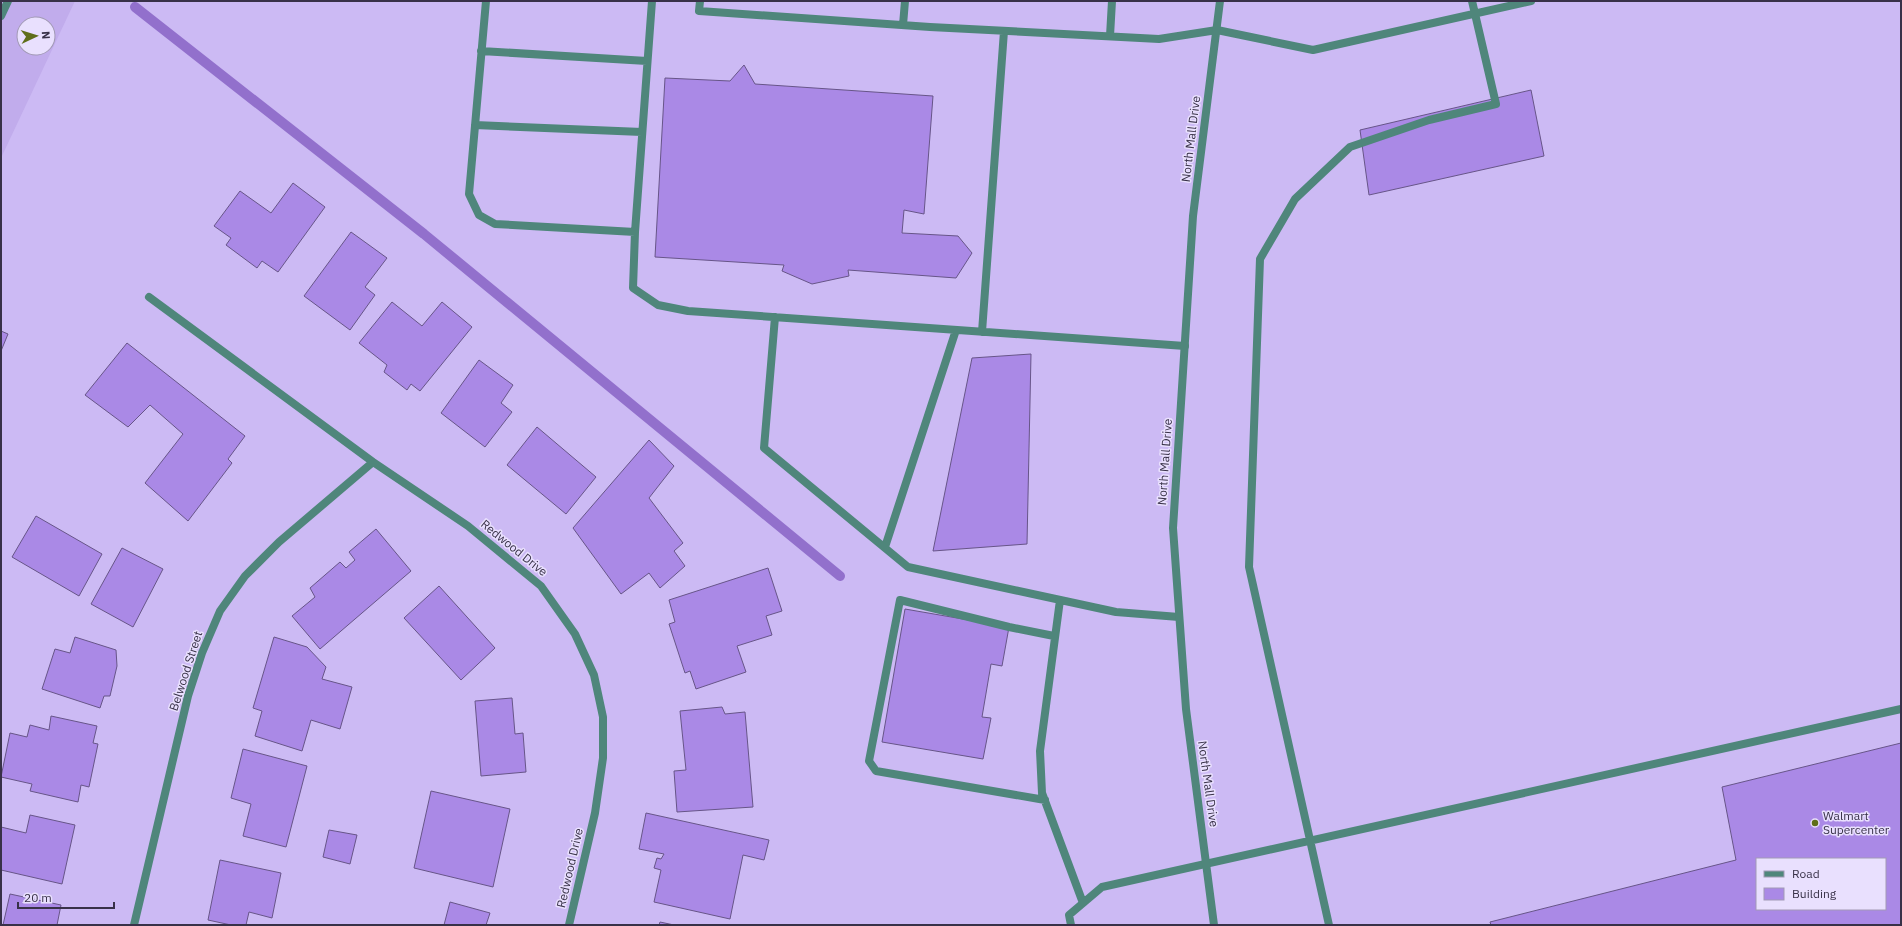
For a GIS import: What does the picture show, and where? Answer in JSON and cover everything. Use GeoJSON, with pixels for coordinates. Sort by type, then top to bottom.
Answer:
{"type":"FeatureCollection","features":[{"type":"Feature","properties":{"kind":"street"},"geometry":{"type":"LineString","coordinates":[[1,16],[8,1]]}},
{"type":"Feature","properties":{"kind":"street"},"geometry":{"type":"LineString","coordinates":[[486,1],[469,194],[479,215],[494,224],[635,232]]}},
{"type":"Feature","properties":{"kind":"street"},"geometry":{"type":"LineString","coordinates":[[652,1],[635,232],[633,288],[658,305],[688,311],[1184,346]]}},
{"type":"Feature","properties":{"kind":"street"},"geometry":{"type":"LineString","coordinates":[[700,1],[699,12],[1004,31],[1159,39],[1217,30],[1313,50],[1531,1]]}},
{"type":"Feature","properties":{"kind":"street"},"geometry":{"type":"LineString","coordinates":[[904,25],[905,1]]}},
{"type":"Feature","properties":{"kind":"street"},"geometry":{"type":"LineString","coordinates":[[1110,36],[1112,1]]}},
{"type":"Feature","properties":{"kind":"street","name":"North Mall Drive"},"geometry":{"type":"LineString","coordinates":[[1214,925],[1186,709],[1173,528],[1193,216],[1220,1]]}},
{"type":"Feature","properties":{"kind":"street"},"geometry":{"type":"LineString","coordinates":[[1329,925],[1249,567],[1260,259],[1295,199],[1350,147],[1429,120],[1496,104],[1472,1]]}},
{"type":"Feature","properties":{"kind":"street"},"geometry":{"type":"LineString","coordinates":[[982,332],[1004,31]]}},
{"type":"Feature","properties":{"kind":"street"},"geometry":{"type":"LineString","coordinates":[[481,51],[648,61]]}},
{"type":"Feature","properties":{"kind":"street"},"geometry":{"type":"LineString","coordinates":[[475,125],[642,132]]}},
{"type":"Feature","properties":{"kind":"street","name":"Redwood Drive"},"geometry":{"type":"LineString","coordinates":[[149,297],[373,462],[468,526],[541,586],[575,634],[594,675],[603,717],[603,758],[595,813],[569,925]]}},
{"type":"Feature","properties":{"kind":"street"},"geometry":{"type":"LineString","coordinates":[[775,317],[764,448],[908,566],[1116,612],[1179,616]]}},
{"type":"Feature","properties":{"kind":"street"},"geometry":{"type":"LineString","coordinates":[[885,548],[956,330]]}},
{"type":"Feature","properties":{"kind":"street","name":"Belwood Street"},"geometry":{"type":"LineString","coordinates":[[134,925],[188,696],[202,653],[220,610],[245,576],[373,462]]}},
{"type":"Feature","properties":{"kind":"street"},"geometry":{"type":"LineString","coordinates":[[1045,800],[876,771],[869,760],[900,600],[1009,627],[1054,636]]}},
{"type":"Feature","properties":{"kind":"street"},"geometry":{"type":"LineString","coordinates":[[1060,600],[1054,636],[1040,751],[1042,793],[1083,903]]}},
{"type":"Feature","properties":{"kind":"street"},"geometry":{"type":"LineString","coordinates":[[1071,925],[1068,915],[1102,887],[1901,709]]}},
{"type":"Feature","properties":{"kind":"shaded area"},"geometry":{"type":"Polygon","coordinates":[[[1,1],[75,1],[56,41],[56,16],[16,16],[16,56],[49,56],[1,158],[1,1]]]}},
{"type":"Feature","properties":{"kind":"building"},"geometry":{"type":"Polygon","coordinates":[[[744,65],[755,84],[933,96],[924,214],[904,210],[902,233],[958,236],[972,253],[956,278],[848,270],[849,276],[812,284],[782,271],[784,265],[655,257],[665,78],[730,81],[744,65]]]}},
{"type":"Feature","properties":{"kind":"building"},"geometry":{"type":"Polygon","coordinates":[[[1531,90],[1544,156],[1369,195],[1360,130],[1531,90]]]}},
{"type":"Feature","properties":{"kind":"building"},"geometry":{"type":"Polygon","coordinates":[[[293,183],[325,207],[278,272],[262,261],[257,268],[226,245],[231,238],[214,226],[240,191],[271,213],[293,183]]]}},
{"type":"Feature","properties":{"kind":"building"},"geometry":{"type":"Polygon","coordinates":[[[351,232],[387,258],[365,287],[375,295],[350,330],[304,296],[351,232]]]}},
{"type":"Feature","properties":{"kind":"building"},"geometry":{"type":"Polygon","coordinates":[[[392,302],[422,326],[442,302],[472,327],[420,391],[411,384],[407,390],[384,372],[387,365],[359,343],[392,302]]]}},
{"type":"Feature","properties":{"kind":"building"},"geometry":{"type":"Polygon","coordinates":[[[1,331],[8,334],[1,351],[1,331]]]}},
{"type":"Feature","properties":{"kind":"building"},"geometry":{"type":"Polygon","coordinates":[[[127,343],[245,436],[228,459],[232,463],[188,521],[145,483],[183,434],[150,405],[128,427],[85,395],[127,343]]]}},
{"type":"Feature","properties":{"kind":"building"},"geometry":{"type":"Polygon","coordinates":[[[1031,354],[1027,544],[933,551],[972,358],[1031,354]]]}},
{"type":"Feature","properties":{"kind":"building"},"geometry":{"type":"Polygon","coordinates":[[[479,360],[513,385],[501,403],[512,412],[485,447],[441,413],[479,360]]]}},
{"type":"Feature","properties":{"kind":"building"},"geometry":{"type":"Polygon","coordinates":[[[537,427],[596,477],[566,514],[507,465],[537,427]]]}},
{"type":"Feature","properties":{"kind":"building"},"geometry":{"type":"Polygon","coordinates":[[[649,440],[674,466],[649,498],[683,543],[674,551],[685,566],[660,588],[649,573],[621,594],[573,528],[649,440]]]}},
{"type":"Feature","properties":{"kind":"building"},"geometry":{"type":"Polygon","coordinates":[[[36,516],[102,554],[79,596],[12,557],[36,516]]]}},
{"type":"Feature","properties":{"kind":"building"},"geometry":{"type":"Polygon","coordinates":[[[376,529],[411,571],[320,649],[292,616],[315,597],[310,588],[340,562],[346,568],[355,560],[349,552],[376,529]]]}},
{"type":"Feature","properties":{"kind":"building"},"geometry":{"type":"Polygon","coordinates":[[[122,548],[163,569],[133,627],[91,604],[122,548]]]}},
{"type":"Feature","properties":{"kind":"building"},"geometry":{"type":"Polygon","coordinates":[[[768,568],[782,611],[766,616],[772,635],[737,646],[746,672],[696,689],[690,671],[685,673],[669,624],[675,622],[669,600],[768,568]]]}},
{"type":"Feature","properties":{"kind":"building"},"geometry":{"type":"Polygon","coordinates":[[[439,586],[495,648],[461,680],[404,618],[439,586]]]}},
{"type":"Feature","properties":{"kind":"building"},"geometry":{"type":"Polygon","coordinates":[[[905,609],[1009,627],[1002,666],[991,664],[982,717],[991,718],[983,759],[882,742],[905,609]]]}},
{"type":"Feature","properties":{"kind":"building"},"geometry":{"type":"Polygon","coordinates":[[[75,637],[116,650],[117,666],[110,696],[104,696],[100,708],[42,689],[55,649],[70,653],[75,637]]]}},
{"type":"Feature","properties":{"kind":"building"},"geometry":{"type":"Polygon","coordinates":[[[274,637],[307,647],[326,667],[322,679],[352,687],[340,729],[311,720],[302,751],[255,736],[262,711],[253,708],[274,637]]]}},
{"type":"Feature","properties":{"kind":"building"},"geometry":{"type":"Polygon","coordinates":[[[512,698],[515,734],[523,733],[526,772],[481,776],[475,701],[512,698]]]}},
{"type":"Feature","properties":{"kind":"building"},"geometry":{"type":"Polygon","coordinates":[[[722,707],[725,714],[745,712],[753,807],[677,812],[674,771],[686,770],[680,711],[722,707]]]}},
{"type":"Feature","properties":{"kind":"building"},"geometry":{"type":"Polygon","coordinates":[[[51,716],[97,726],[93,743],[98,744],[89,787],[81,785],[78,802],[30,791],[32,784],[1,777],[10,733],[27,737],[30,725],[49,730],[51,716]]]}},
{"type":"Feature","properties":{"kind":"building","name":"Walmart Supercenter"},"geometry":{"type":"Polygon","coordinates":[[[1901,743],[1901,925],[1491,925],[1490,922],[1736,860],[1722,787],[1901,743]]]}},
{"type":"Feature","properties":{"kind":"building"},"geometry":{"type":"Polygon","coordinates":[[[243,749],[307,766],[286,847],[243,836],[251,804],[231,798],[243,749]]]}},
{"type":"Feature","properties":{"kind":"building"},"geometry":{"type":"Polygon","coordinates":[[[431,791],[510,809],[493,887],[414,868],[431,791]]]}},
{"type":"Feature","properties":{"kind":"building"},"geometry":{"type":"Polygon","coordinates":[[[646,813],[769,840],[764,860],[743,855],[730,919],[654,902],[661,870],[654,868],[657,858],[661,859],[664,854],[639,849],[646,813]]]}},
{"type":"Feature","properties":{"kind":"building"},"geometry":{"type":"Polygon","coordinates":[[[30,815],[75,825],[62,884],[1,870],[1,827],[26,833],[30,815]]]}},
{"type":"Feature","properties":{"kind":"building"},"geometry":{"type":"Polygon","coordinates":[[[329,830],[357,835],[350,864],[323,857],[329,830]]]}},
{"type":"Feature","properties":{"kind":"building"},"geometry":{"type":"Polygon","coordinates":[[[220,860],[281,873],[272,918],[249,912],[246,925],[231,925],[208,920],[220,860]]]}},
{"type":"Feature","properties":{"kind":"building"},"geometry":{"type":"Polygon","coordinates":[[[10,894],[61,905],[57,925],[3,925],[10,894]]]}},
{"type":"Feature","properties":{"kind":"building"},"geometry":{"type":"Polygon","coordinates":[[[450,902],[490,913],[486,925],[444,925],[450,902]]]}},
{"type":"Feature","properties":{"kind":"building"},"geometry":{"type":"Polygon","coordinates":[[[660,922],[674,925],[659,925],[660,922]]]}},
{"type":"Feature","properties":{"kind":"waterway"},"geometry":{"type":"LineString","coordinates":[[135,7],[424,234],[840,576]]}},
{"type":"Feature","properties":{"kind":"place","name":"Walmart Supercenter"},"geometry":{"type":"Point","coordinates":[1815,823]}}]}
